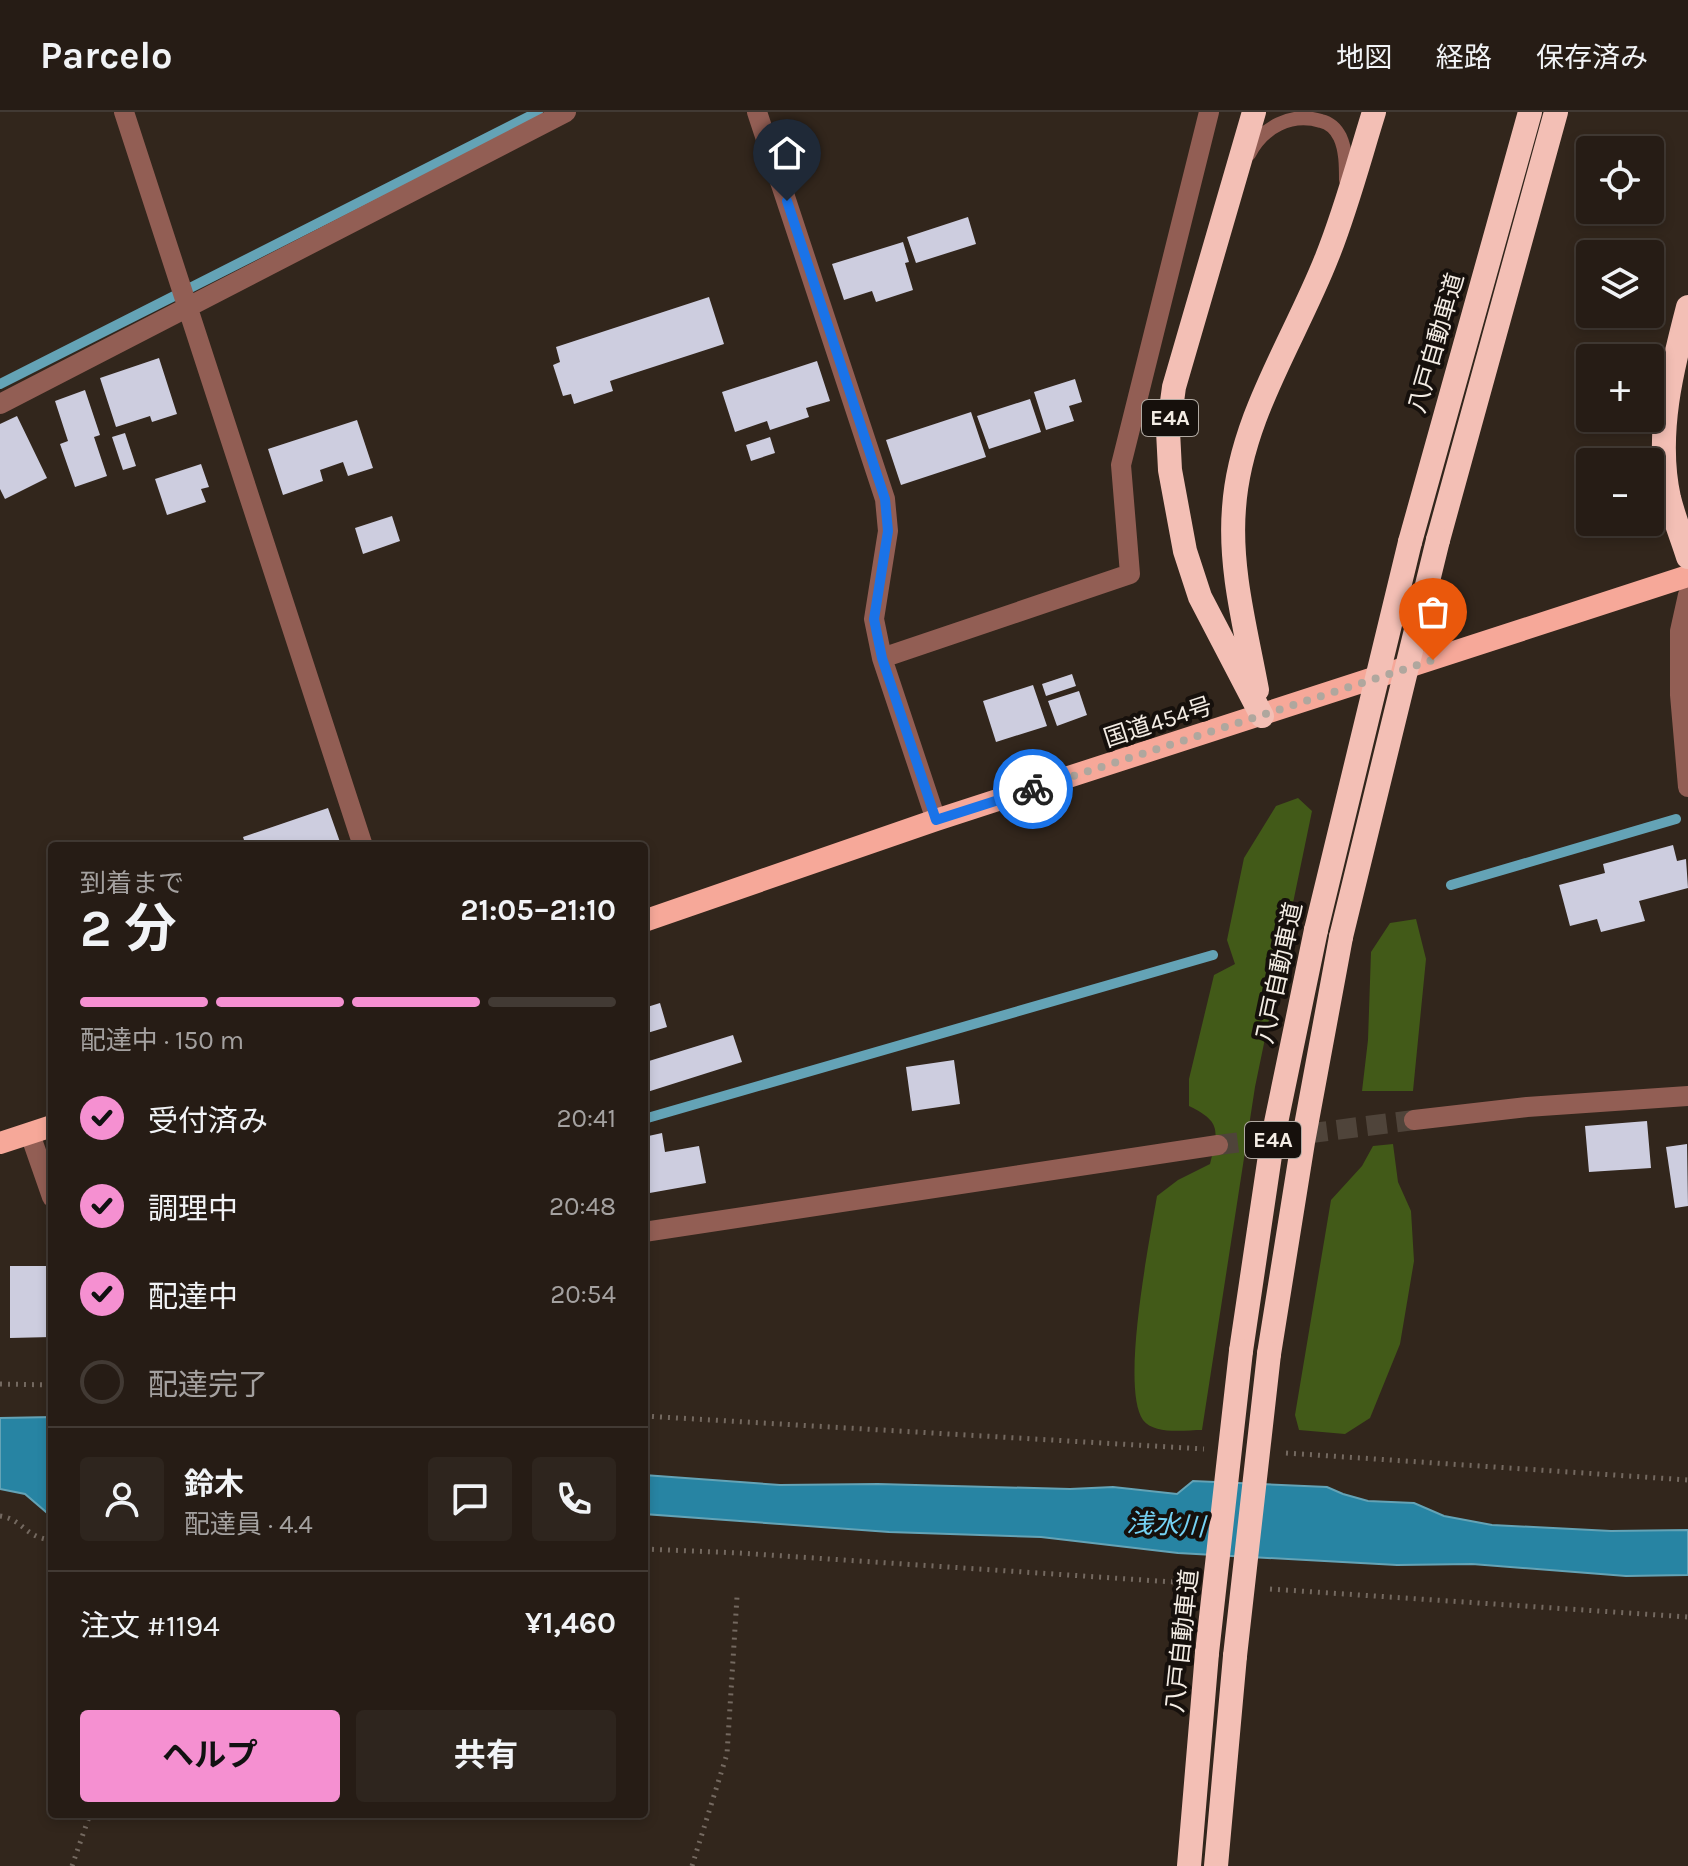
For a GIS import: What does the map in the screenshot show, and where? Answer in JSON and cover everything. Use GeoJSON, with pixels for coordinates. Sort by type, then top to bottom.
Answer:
{"type":"FeatureCollection","features":[{"type":"Feature","properties":{"kind":"highway","name":"E4A"},"geometry":{"type":"LineString","coordinates":[[1254,112],[1174,387],[1168,431],[1170,470],[1185,551],[1200,597],[1262,716]]}},
{"type":"Feature","properties":{"kind":"highway"},"geometry":{"type":"LineString","coordinates":[[1262,716],[1233,551],[1234,507],[1242,460],[1254,420],[1327,256],[1374,112]]}},
{"type":"Feature","properties":{"kind":"highway","name":"八戸自動車道"},"geometry":{"type":"LineString","coordinates":[[1189,1866],[1207,1653],[1241,1351],[1272,1142],[1316,930],[1410,542],[1530,112]]}},
{"type":"Feature","properties":{"kind":"highway","name":"E4A"},"geometry":{"type":"LineString","coordinates":[[1216,1866],[1235,1656],[1269,1354],[1303,1142],[1341,937],[1438,540],[1556,112]]}},
{"type":"Feature","properties":{"kind":"highway"},"geometry":{"type":"LineString","coordinates":[[1688,307],[1669,389],[1665,466],[1670,499],[1688,557]]}},
{"type":"Feature","properties":{"kind":"highway","name":"国道454号"},"geometry":{"type":"LineString","coordinates":[[648,920],[936,820],[1688,576]]}},
{"type":"Feature","properties":{"kind":"highway"},"geometry":{"type":"LineString","coordinates":[[0,1143],[48,1127]]}},
{"type":"Feature","properties":{"kind":"street"},"geometry":{"type":"LineString","coordinates":[[124,112],[362,842]]}},
{"type":"Feature","properties":{"kind":"street"},"geometry":{"type":"LineString","coordinates":[[0,404],[566,112]]}},
{"type":"Feature","properties":{"kind":"street"},"geometry":{"type":"LineString","coordinates":[[757,112],[885,499],[888,531],[874,619],[882,658],[936,820]]}},
{"type":"Feature","properties":{"kind":"street"},"geometry":{"type":"LineString","coordinates":[[882,658],[1130,574],[1121,465],[1209,112]]}},
{"type":"Feature","properties":{"kind":"street"},"geometry":{"type":"LineString","coordinates":[[1688,595],[1680,631],[1680,695],[1688,787]]}},
{"type":"Feature","properties":{"kind":"street"},"geometry":{"type":"LineString","coordinates":[[1414,1120],[1527,1107],[1688,1096]]}},
{"type":"Feature","properties":{"kind":"street"},"geometry":{"type":"LineString","coordinates":[[30,1134],[48,1186]]}},
{"type":"Feature","properties":{"kind":"street"},"geometry":{"type":"LineString","coordinates":[[648,1231],[1218,1145]]}},
{"type":"Feature","properties":{"kind":"lane"},"geometry":{"type":"LineString","coordinates":[[1235,179],[1256,141],[1275,125],[1293,117],[1310,117],[1328,123],[1339,134],[1345,151],[1347,195]]}},
{"type":"Feature","properties":{"kind":"path"},"geometry":{"type":"LineString","coordinates":[[0,1384],[48,1385]]}},
{"type":"Feature","properties":{"kind":"path"},"geometry":{"type":"LineString","coordinates":[[648,1416],[1212,1449]]}},
{"type":"Feature","properties":{"kind":"path"},"geometry":{"type":"LineString","coordinates":[[1275,1453],[1688,1480]]}},
{"type":"Feature","properties":{"kind":"path"},"geometry":{"type":"LineString","coordinates":[[0,1516],[10,1517],[38,1539],[48,1540]]}},
{"type":"Feature","properties":{"kind":"path"},"geometry":{"type":"LineString","coordinates":[[648,1549],[1198,1584]]}},
{"type":"Feature","properties":{"kind":"path"},"geometry":{"type":"LineString","coordinates":[[1261,1588],[1688,1617]]}},
{"type":"Feature","properties":{"kind":"path"},"geometry":{"type":"LineString","coordinates":[[692,1866],[727,1754],[737,1597]]}},
{"type":"Feature","properties":{"kind":"path"},"geometry":{"type":"LineString","coordinates":[[72,1866],[89,1818]]}},
{"type":"Feature","properties":{"kind":"green space"},"geometry":{"type":"Polygon","coordinates":[[[1298,798],[1312,811],[1255,1087],[1202,1430],[1162,1430],[1143,1420],[1134,1377],[1143,1277],[1157,1196],[1178,1180],[1210,1164],[1215,1129],[1207,1117],[1189,1106],[1189,1079],[1214,975],[1235,964],[1227,940],[1244,858],[1276,806],[1298,798]]]}},
{"type":"Feature","properties":{"kind":"green space"},"geometry":{"type":"Polygon","coordinates":[[[1416,919],[1426,959],[1413,1091],[1362,1091],[1368,1040],[1371,952],[1390,923],[1416,919]]]}},
{"type":"Feature","properties":{"kind":"green space"},"geometry":{"type":"Polygon","coordinates":[[[1393,1144],[1398,1182],[1411,1211],[1414,1261],[1400,1344],[1370,1418],[1345,1434],[1299,1430],[1295,1415],[1331,1200],[1362,1166],[1373,1146],[1393,1144]]]}},
{"type":"Feature","properties":{"kind":"water"},"geometry":{"type":"Polygon","coordinates":[[[48,1417],[48,1514],[25,1494],[0,1489],[0,1418],[48,1417]]]}},
{"type":"Feature","properties":{"kind":"water","name":"浅水川"},"geometry":{"type":"Polygon","coordinates":[[[648,1475],[780,1485],[1113,1487],[1177,1494],[1193,1481],[1327,1487],[1368,1501],[1414,1503],[1444,1516],[1492,1525],[1611,1531],[1688,1530],[1688,1575],[1626,1576],[1472,1564],[1397,1565],[1178,1553],[1041,1537],[889,1532],[648,1514],[648,1475]]]}},
{"type":"Feature","properties":{"kind":"building"},"geometry":{"type":"Polygon","coordinates":[[[968,217],[976,244],[916,263],[907,237],[968,217]]]}},
{"type":"Feature","properties":{"kind":"building"},"geometry":{"type":"Polygon","coordinates":[[[903,242],[913,290],[876,302],[872,291],[844,300],[832,264],[903,242]]]}},
{"type":"Feature","properties":{"kind":"building"},"geometry":{"type":"Polygon","coordinates":[[[709,297],[724,344],[610,381],[613,391],[574,404],[571,394],[563,396],[553,365],[560,362],[556,347],[709,297]]]}},
{"type":"Feature","properties":{"kind":"building"},"geometry":{"type":"Polygon","coordinates":[[[159,358],[177,414],[152,422],[150,416],[116,427],[100,378],[159,358]]]}},
{"type":"Feature","properties":{"kind":"building"},"geometry":{"type":"Polygon","coordinates":[[[817,361],[830,401],[806,408],[809,417],[770,430],[767,421],[735,432],[722,392],[817,361]]]}},
{"type":"Feature","properties":{"kind":"building"},"geometry":{"type":"Polygon","coordinates":[[[1075,379],[1082,402],[1069,406],[1074,421],[1046,430],[1034,392],[1075,379]]]}},
{"type":"Feature","properties":{"kind":"building"},"geometry":{"type":"Polygon","coordinates":[[[85,390],[100,435],[94,437],[107,476],[75,487],[60,444],[68,441],[55,401],[85,390]]]}},
{"type":"Feature","properties":{"kind":"building"},"geometry":{"type":"Polygon","coordinates":[[[1030,399],[1041,432],[989,449],[977,416],[1030,399]]]}},
{"type":"Feature","properties":{"kind":"building"},"geometry":{"type":"Polygon","coordinates":[[[971,412],[986,457],[901,485],[886,440],[971,412]]]}},
{"type":"Feature","properties":{"kind":"building"},"geometry":{"type":"Polygon","coordinates":[[[17,416],[47,478],[5,499],[0,489],[0,424],[17,416]]]}},
{"type":"Feature","properties":{"kind":"building"},"geometry":{"type":"Polygon","coordinates":[[[357,420],[373,468],[348,476],[343,462],[320,470],[323,481],[283,495],[268,449],[357,420]]]}},
{"type":"Feature","properties":{"kind":"building"},"geometry":{"type":"Polygon","coordinates":[[[125,433],[136,466],[123,470],[112,437],[125,433]]]}},
{"type":"Feature","properties":{"kind":"building"},"geometry":{"type":"Polygon","coordinates":[[[770,437],[775,453],[751,461],[746,445],[770,437]]]}},
{"type":"Feature","properties":{"kind":"building"},"geometry":{"type":"Polygon","coordinates":[[[201,464],[209,487],[201,489],[206,502],[167,515],[155,479],[201,464]]]}},
{"type":"Feature","properties":{"kind":"building"},"geometry":{"type":"Polygon","coordinates":[[[392,516],[400,541],[363,554],[355,528],[392,516]]]}},
{"type":"Feature","properties":{"kind":"building"},"geometry":{"type":"Polygon","coordinates":[[[1072,674],[1076,686],[1046,696],[1042,684],[1072,674]]]}},
{"type":"Feature","properties":{"kind":"building"},"geometry":{"type":"Polygon","coordinates":[[[1033,685],[1047,726],[996,742],[983,701],[1033,685]]]}},
{"type":"Feature","properties":{"kind":"building"},"geometry":{"type":"Polygon","coordinates":[[[1079,691],[1087,715],[1057,726],[1048,701],[1079,691]]]}},
{"type":"Feature","properties":{"kind":"building"},"geometry":{"type":"Polygon","coordinates":[[[328,808],[340,842],[245,842],[243,837],[328,808]]]}},
{"type":"Feature","properties":{"kind":"building"},"geometry":{"type":"Polygon","coordinates":[[[1673,845],[1677,861],[1686,859],[1688,888],[1639,901],[1645,921],[1601,932],[1597,919],[1570,926],[1559,885],[1605,873],[1603,864],[1673,845]]]}},
{"type":"Feature","properties":{"kind":"building"},"geometry":{"type":"Polygon","coordinates":[[[660,1003],[667,1027],[648,1033],[648,1007],[660,1003]]]}},
{"type":"Feature","properties":{"kind":"building"},"geometry":{"type":"Polygon","coordinates":[[[733,1035],[742,1062],[648,1092],[648,1058],[649,1061],[733,1035]]]}},
{"type":"Feature","properties":{"kind":"building"},"geometry":{"type":"Polygon","coordinates":[[[954,1060],[960,1104],[912,1111],[906,1067],[954,1060]]]}},
{"type":"Feature","properties":{"kind":"building"},"geometry":{"type":"Polygon","coordinates":[[[1647,1121],[1651,1168],[1589,1172],[1585,1126],[1647,1121]]]}},
{"type":"Feature","properties":{"kind":"building"},"geometry":{"type":"Polygon","coordinates":[[[662,1133],[665,1152],[699,1146],[706,1183],[648,1193],[648,1136],[662,1133]]]}},
{"type":"Feature","properties":{"kind":"building"},"geometry":{"type":"Polygon","coordinates":[[[1687,1144],[1688,1206],[1675,1208],[1666,1147],[1687,1144]]]}},
{"type":"Feature","properties":{"kind":"building"},"geometry":{"type":"Polygon","coordinates":[[[10,1266],[48,1266],[48,1337],[10,1338],[10,1266]]]}},
{"type":"Feature","properties":{"kind":"waterway"},"geometry":{"type":"LineString","coordinates":[[0,384],[538,112]]}},
{"type":"Feature","properties":{"kind":"waterway"},"geometry":{"type":"LineString","coordinates":[[1451,885],[1676,819]]}},
{"type":"Feature","properties":{"kind":"waterway"},"geometry":{"type":"LineString","coordinates":[[648,1118],[1213,955]]}},
{"type":"Feature","properties":{"kind":"tunnel"},"geometry":{"type":"LineString","coordinates":[[1218,1145],[1414,1120]]}},
{"type":"Feature","properties":{"kind":"way so far"},"geometry":{"type":"LineString","coordinates":[[1033,789],[1433,660]]}},
{"type":"Feature","properties":{"kind":"route"},"geometry":{"type":"LineString","coordinates":[[787,201],[885,499],[888,531],[874,619],[882,658],[936,820],[1033,789]]}}]}
